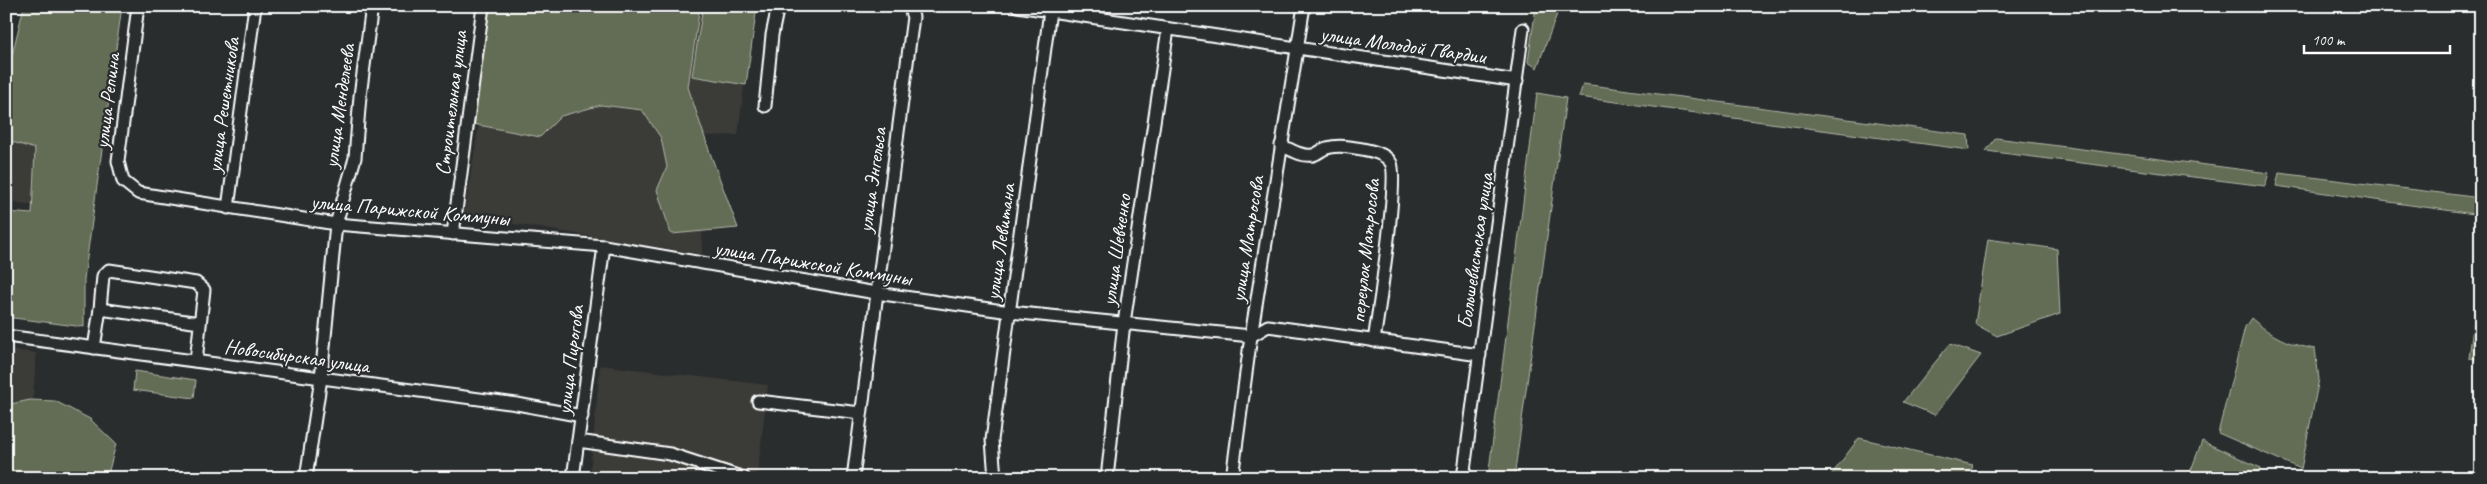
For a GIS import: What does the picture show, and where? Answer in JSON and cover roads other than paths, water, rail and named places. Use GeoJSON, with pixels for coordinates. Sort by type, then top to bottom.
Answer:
{"type":"FeatureCollection","features":[{"type":"Feature","properties":{"kind":"street","name":"улица Репина"},"geometry":{"type":"LineString","coordinates":[[138,6],[118,161],[123,181],[138,193]]}},
{"type":"Feature","properties":{"kind":"street","name":"улица Решетникова"},"geometry":{"type":"LineString","coordinates":[[228,208],[256,6]]}},
{"type":"Feature","properties":{"kind":"street","name":"улица Менделеева"},"geometry":{"type":"LineString","coordinates":[[306,478],[321,378],[336,224],[355,158],[360,96],[372,6]]}},
{"type":"Feature","properties":{"kind":"street","name":"Строительная улица"},"geometry":{"type":"LineString","coordinates":[[453,234],[483,6]]}},
{"type":"Feature","properties":{"kind":"street"},"geometry":{"type":"LineString","coordinates":[[765,106],[772,35],[778,6]]}},
{"type":"Feature","properties":{"kind":"street","name":"улица Энгельса"},"geometry":{"type":"LineString","coordinates":[[853,478],[913,17],[909,6]]}},
{"type":"Feature","properties":{"kind":"street","name":"улица Молодой Гвардии"},"geometry":{"type":"LineString","coordinates":[[1017,6],[1517,81]]}},
{"type":"Feature","properties":{"kind":"street","name":"улица Матросова"},"geometry":{"type":"LineString","coordinates":[[1232,478],[1251,336],[1304,6]]}},
{"type":"Feature","properties":{"kind":"street","name":"улица Левитана"},"geometry":{"type":"LineString","coordinates":[[995,478],[992,440],[1050,11]]}},
{"type":"Feature","properties":{"kind":"street","name":"улица Шевченко"},"geometry":{"type":"LineString","coordinates":[[1107,478],[1124,323],[1168,29]]}},
{"type":"Feature","properties":{"kind":"street","name":"Большевистская улица"},"geometry":{"type":"LineString","coordinates":[[1463,478],[1523,29]]}},
{"type":"Feature","properties":{"kind":"street","name":"переулок Матросова"},"geometry":{"type":"LineString","coordinates":[[1281,145],[1301,154],[1314,155],[1326,148],[1342,146],[1383,155],[1392,163],[1391,205],[1382,290],[1374,341]]}},
{"type":"Feature","properties":{"kind":"street","name":"улица Парижской Коммуны"},"geometry":{"type":"LineString","coordinates":[[138,193],[336,224],[604,246],[876,294],[1010,312],[1251,336],[1268,326],[1480,356]]}},
{"type":"Feature","properties":{"kind":"street","name":"улица Пирогова"},"geometry":{"type":"LineString","coordinates":[[573,478],[604,246]]}},
{"type":"Feature","properties":{"kind":"street"},"geometry":{"type":"LineString","coordinates":[[94,348],[103,276],[109,270],[196,283],[204,290],[196,361]]}},
{"type":"Feature","properties":{"kind":"street"},"geometry":{"type":"LineString","coordinates":[[100,310],[200,324]]}},
{"type":"Feature","properties":{"kind":"street","name":"Новосибирская улица"},"geometry":{"type":"LineString","coordinates":[[6,336],[517,404],[582,416]]}},
{"type":"Feature","properties":{"kind":"street"},"geometry":{"type":"LineString","coordinates":[[758,401],[861,413]]}},
{"type":"Feature","properties":{"kind":"street"},"geometry":{"type":"LineString","coordinates":[[578,441],[670,454],[744,478]]}}]}
